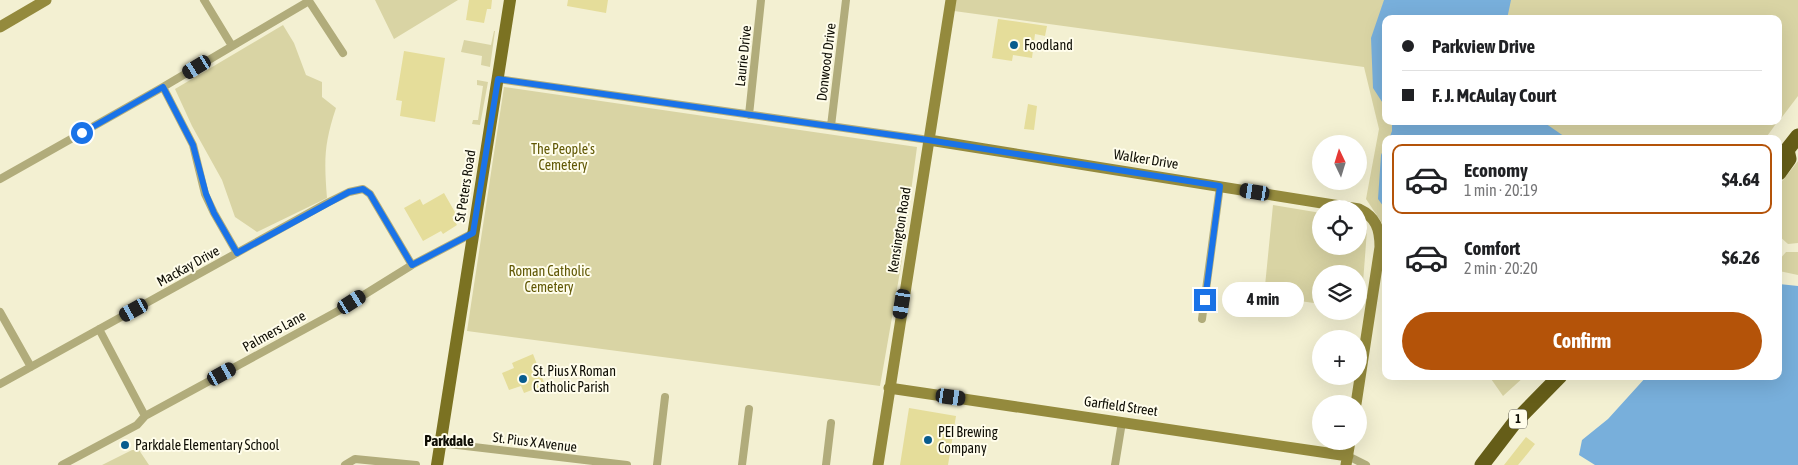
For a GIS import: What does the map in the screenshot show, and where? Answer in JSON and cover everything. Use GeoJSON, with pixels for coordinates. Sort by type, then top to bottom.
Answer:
{"type":"FeatureCollection","features":[{"type":"Feature","properties":{"kind":"highway"},"geometry":{"type":"LineString","coordinates":[[1782,168],[1788,159],[1791,146]]}},
{"type":"Feature","properties":{"kind":"highway","name":"1"},"geometry":{"type":"LineString","coordinates":[[1470,465],[1500,424],[1540,380]]}},
{"type":"Feature","properties":{"kind":"highway","name":"1"},"geometry":{"type":"LineString","coordinates":[[1482,465],[1515,422],[1556,380]]}},
{"type":"Feature","properties":{"kind":"main road","name":"St Peters Road"},"geometry":{"type":"LineString","coordinates":[[437,465],[510,0]]}},
{"type":"Feature","properties":{"kind":"street"},"geometry":{"type":"LineString","coordinates":[[0,27],[46,0]]}},
{"type":"Feature","properties":{"kind":"street"},"geometry":{"type":"LineString","coordinates":[[204,0],[232,46]]}},
{"type":"Feature","properties":{"kind":"street"},"geometry":{"type":"LineString","coordinates":[[0,178],[163,87],[309,0],[344,53]]}},
{"type":"Feature","properties":{"kind":"street","name":"Laurie Drive"},"geometry":{"type":"LineString","coordinates":[[749,115],[761,0]]}},
{"type":"Feature","properties":{"kind":"street","name":"Donwood Drive"},"geometry":{"type":"LineString","coordinates":[[831,126],[846,0]]}},
{"type":"Feature","properties":{"kind":"street","name":"Kensington Road"},"geometry":{"type":"LineString","coordinates":[[878,465],[951,0]]}},
{"type":"Feature","properties":{"kind":"street"},"geometry":{"type":"LineString","coordinates":[[498,79],[928,140]]}},
{"type":"Feature","properties":{"kind":"street"},"geometry":{"type":"LineString","coordinates":[[163,87],[193,145],[206,194],[214,213],[237,253]]}},
{"type":"Feature","properties":{"kind":"street","name":"Walker Drive"},"geometry":{"type":"LineString","coordinates":[[928,140],[1312,201]]}},
{"type":"Feature","properties":{"kind":"street"},"geometry":{"type":"LineString","coordinates":[[1202,319],[1220,186]]}},
{"type":"Feature","properties":{"kind":"street","name":"MacKay Drive"},"geometry":{"type":"LineString","coordinates":[[0,384],[349,192],[363,189],[370,194],[412,265]]}},
{"type":"Feature","properties":{"kind":"street","name":"Walker Drive"},"geometry":{"type":"LineString","coordinates":[[1357,395],[1380,247],[1380,231],[1373,218],[1367,214]]}},
{"type":"Feature","properties":{"kind":"street","name":"Palmers Lane"},"geometry":{"type":"LineString","coordinates":[[62,465],[137,425],[145,416],[338,311],[412,265],[473,233]]}},
{"type":"Feature","properties":{"kind":"street"},"geometry":{"type":"LineString","coordinates":[[0,312],[32,367]]}},
{"type":"Feature","properties":{"kind":"street"},"geometry":{"type":"LineString","coordinates":[[99,329],[145,416]]}},
{"type":"Feature","properties":{"kind":"street","name":"Garfield Street"},"geometry":{"type":"LineString","coordinates":[[889,388],[1122,422],[1347,460],[1366,465]]}},
{"type":"Feature","properties":{"kind":"street"},"geometry":{"type":"LineString","coordinates":[[657,465],[665,398]]}},
{"type":"Feature","properties":{"kind":"street"},"geometry":{"type":"LineString","coordinates":[[742,465],[749,409]]}},
{"type":"Feature","properties":{"kind":"street"},"geometry":{"type":"LineString","coordinates":[[1115,465],[1122,422]]}},
{"type":"Feature","properties":{"kind":"street"},"geometry":{"type":"LineString","coordinates":[[826,465],[832,423]]}},
{"type":"Feature","properties":{"kind":"street","name":"St. Pius X Avenue"},"geometry":{"type":"LineString","coordinates":[[440,444],[627,465]]}},
{"type":"Feature","properties":{"kind":"street"},"geometry":{"type":"LineString","coordinates":[[345,465],[356,459],[416,465]]}},
{"type":"Feature","properties":{"kind":"green space"},"geometry":{"type":"Polygon","coordinates":[[[375,0],[458,0],[394,39],[375,0]]]}},
{"type":"Feature","properties":{"kind":"green space"},"geometry":{"type":"Polygon","coordinates":[[[956,0],[1798,0],[1798,96],[1782,117],[1782,15],[1382,15],[1382,125],[1775,125],[1768,135],[1382,135],[1382,223],[1366,199],[1379,129],[1364,67],[954,11],[956,0]]]}},
{"type":"Feature","properties":{"kind":"green space"},"geometry":{"type":"Polygon","coordinates":[[[283,25],[294,43],[306,75],[322,82],[322,97],[336,108],[329,132],[326,152],[327,198],[257,232],[235,217],[222,180],[192,126],[175,89],[283,25]]]}},
{"type":"Feature","properties":{"kind":"green space"},"geometry":{"type":"Polygon","coordinates":[[[494,31],[490,67],[481,65],[482,56],[461,52],[464,40],[491,45],[494,31]]]}},
{"type":"Feature","properties":{"kind":"green space"},"geometry":{"type":"Polygon","coordinates":[[[477,80],[488,82],[480,125],[472,124],[473,120],[478,120],[483,86],[477,85],[477,80]]]}},
{"type":"Feature","properties":{"kind":"green space"},"geometry":{"type":"Polygon","coordinates":[[[504,87],[917,147],[901,266],[880,386],[467,331],[504,87]]]}},
{"type":"Feature","properties":{"kind":"green space"},"geometry":{"type":"Polygon","coordinates":[[[1798,161],[1798,243],[1788,244],[1782,239],[1782,181],[1798,161]]]}},
{"type":"Feature","properties":{"kind":"green space"},"geometry":{"type":"Polygon","coordinates":[[[1273,205],[1312,212],[1312,255],[1365,255],[1364,265],[1312,265],[1312,303],[1264,296],[1273,205]]]}},
{"type":"Feature","properties":{"kind":"green space"},"geometry":{"type":"Polygon","coordinates":[[[1786,252],[1798,252],[1798,275],[1782,272],[1782,257],[1786,252]]]}},
{"type":"Feature","properties":{"kind":"green space"},"geometry":{"type":"Polygon","coordinates":[[[1492,380],[1521,380],[1503,396],[1492,380]]]}},
{"type":"Feature","properties":{"kind":"green space"},"geometry":{"type":"Polygon","coordinates":[[[132,450],[139,450],[149,465],[102,465],[132,450]]]}},
{"type":"Feature","properties":{"kind":"water"},"geometry":{"type":"Polygon","coordinates":[[[1384,0],[1511,0],[1508,15],[1382,15],[1382,102],[1373,88],[1371,38],[1384,0]]]}},
{"type":"Feature","properties":{"kind":"water"},"geometry":{"type":"Polygon","coordinates":[[[1392,125],[1548,125],[1562,135],[1390,135],[1392,125]]]}},
{"type":"Feature","properties":{"kind":"water"},"geometry":{"type":"Polygon","coordinates":[[[1382,153],[1382,204],[1378,199],[1382,153]]]}},
{"type":"Feature","properties":{"kind":"water"},"geometry":{"type":"Polygon","coordinates":[[[1782,284],[1798,286],[1798,465],[1595,465],[1579,455],[1582,440],[1608,419],[1643,380],[1782,380],[1782,284]]]}},
{"type":"Feature","properties":{"kind":"building"},"geometry":{"type":"Polygon","coordinates":[[[469,0],[492,0],[491,9],[487,9],[484,23],[466,20],[469,0]]]}},
{"type":"Feature","properties":{"kind":"building"},"geometry":{"type":"Polygon","coordinates":[[[568,0],[608,0],[606,13],[567,6],[568,0]]]}},
{"type":"Feature","properties":{"kind":"building","name":"Foodland"},"geometry":{"type":"Polygon","coordinates":[[[998,19],[1047,26],[1045,36],[1035,34],[1032,58],[1013,55],[1012,61],[992,58],[998,19]]]}},
{"type":"Feature","properties":{"kind":"building"},"geometry":{"type":"Polygon","coordinates":[[[404,51],[445,58],[435,122],[400,116],[402,101],[396,100],[404,51]]]}},
{"type":"Feature","properties":{"kind":"building"},"geometry":{"type":"Polygon","coordinates":[[[1028,104],[1037,106],[1034,130],[1024,129],[1028,104]]]}},
{"type":"Feature","properties":{"kind":"building"},"geometry":{"type":"Polygon","coordinates":[[[444,193],[456,214],[452,217],[457,225],[443,234],[441,231],[423,241],[404,208],[420,199],[423,205],[444,193]]]}},
{"type":"Feature","properties":{"kind":"building","name":"St. Pius X Roman Catholic Parish"},"geometry":{"type":"Polygon","coordinates":[[[533,354],[545,385],[524,393],[521,386],[509,390],[502,373],[514,368],[512,363],[533,354]]]}},
{"type":"Feature","properties":{"kind":"building","name":"PEI Brewing Company"},"geometry":{"type":"Polygon","coordinates":[[[909,408],[956,416],[948,465],[900,465],[909,408]]]}},
{"type":"Feature","properties":{"kind":"building"},"geometry":{"type":"Polygon","coordinates":[[[1526,437],[1535,444],[1528,453],[1518,465],[1504,465],[1526,437]]]}},
{"type":"Feature","properties":{"kind":"place","name":"Foodland"},"geometry":{"type":"Point","coordinates":[1014,45]}},
{"type":"Feature","properties":{"kind":"place","name":"St. Pius X Roman Catholic Parish"},"geometry":{"type":"Point","coordinates":[523,379]}},
{"type":"Feature","properties":{"kind":"place","name":"PEI Brewing Company"},"geometry":{"type":"Point","coordinates":[928,440]}},
{"type":"Feature","properties":{"kind":"place","name":"Parkdale Elementary School"},"geometry":{"type":"Point","coordinates":[125,445]}},
{"type":"Feature","properties":{"kind":"district","name":"Parkdale"},"geometry":{"type":"Point","coordinates":[449,440]}},
{"type":"Feature","properties":{"kind":"route"},"geometry":{"type":"LineString","coordinates":[[82,133],[163,87],[198,157],[206,194],[214,213],[237,253],[327,203],[349,192],[363,189],[370,194],[412,265],[473,233],[498,79],[928,140],[1220,186],[1205,300]]}},
{"type":"Feature","properties":{"kind":"park label","name":"The People's Cemetery"},"geometry":{"type":"Point","coordinates":[563,158]}},
{"type":"Feature","properties":{"kind":"park label","name":"Roman Catholic Cemetery"},"geometry":{"type":"Point","coordinates":[549,280]}}]}
